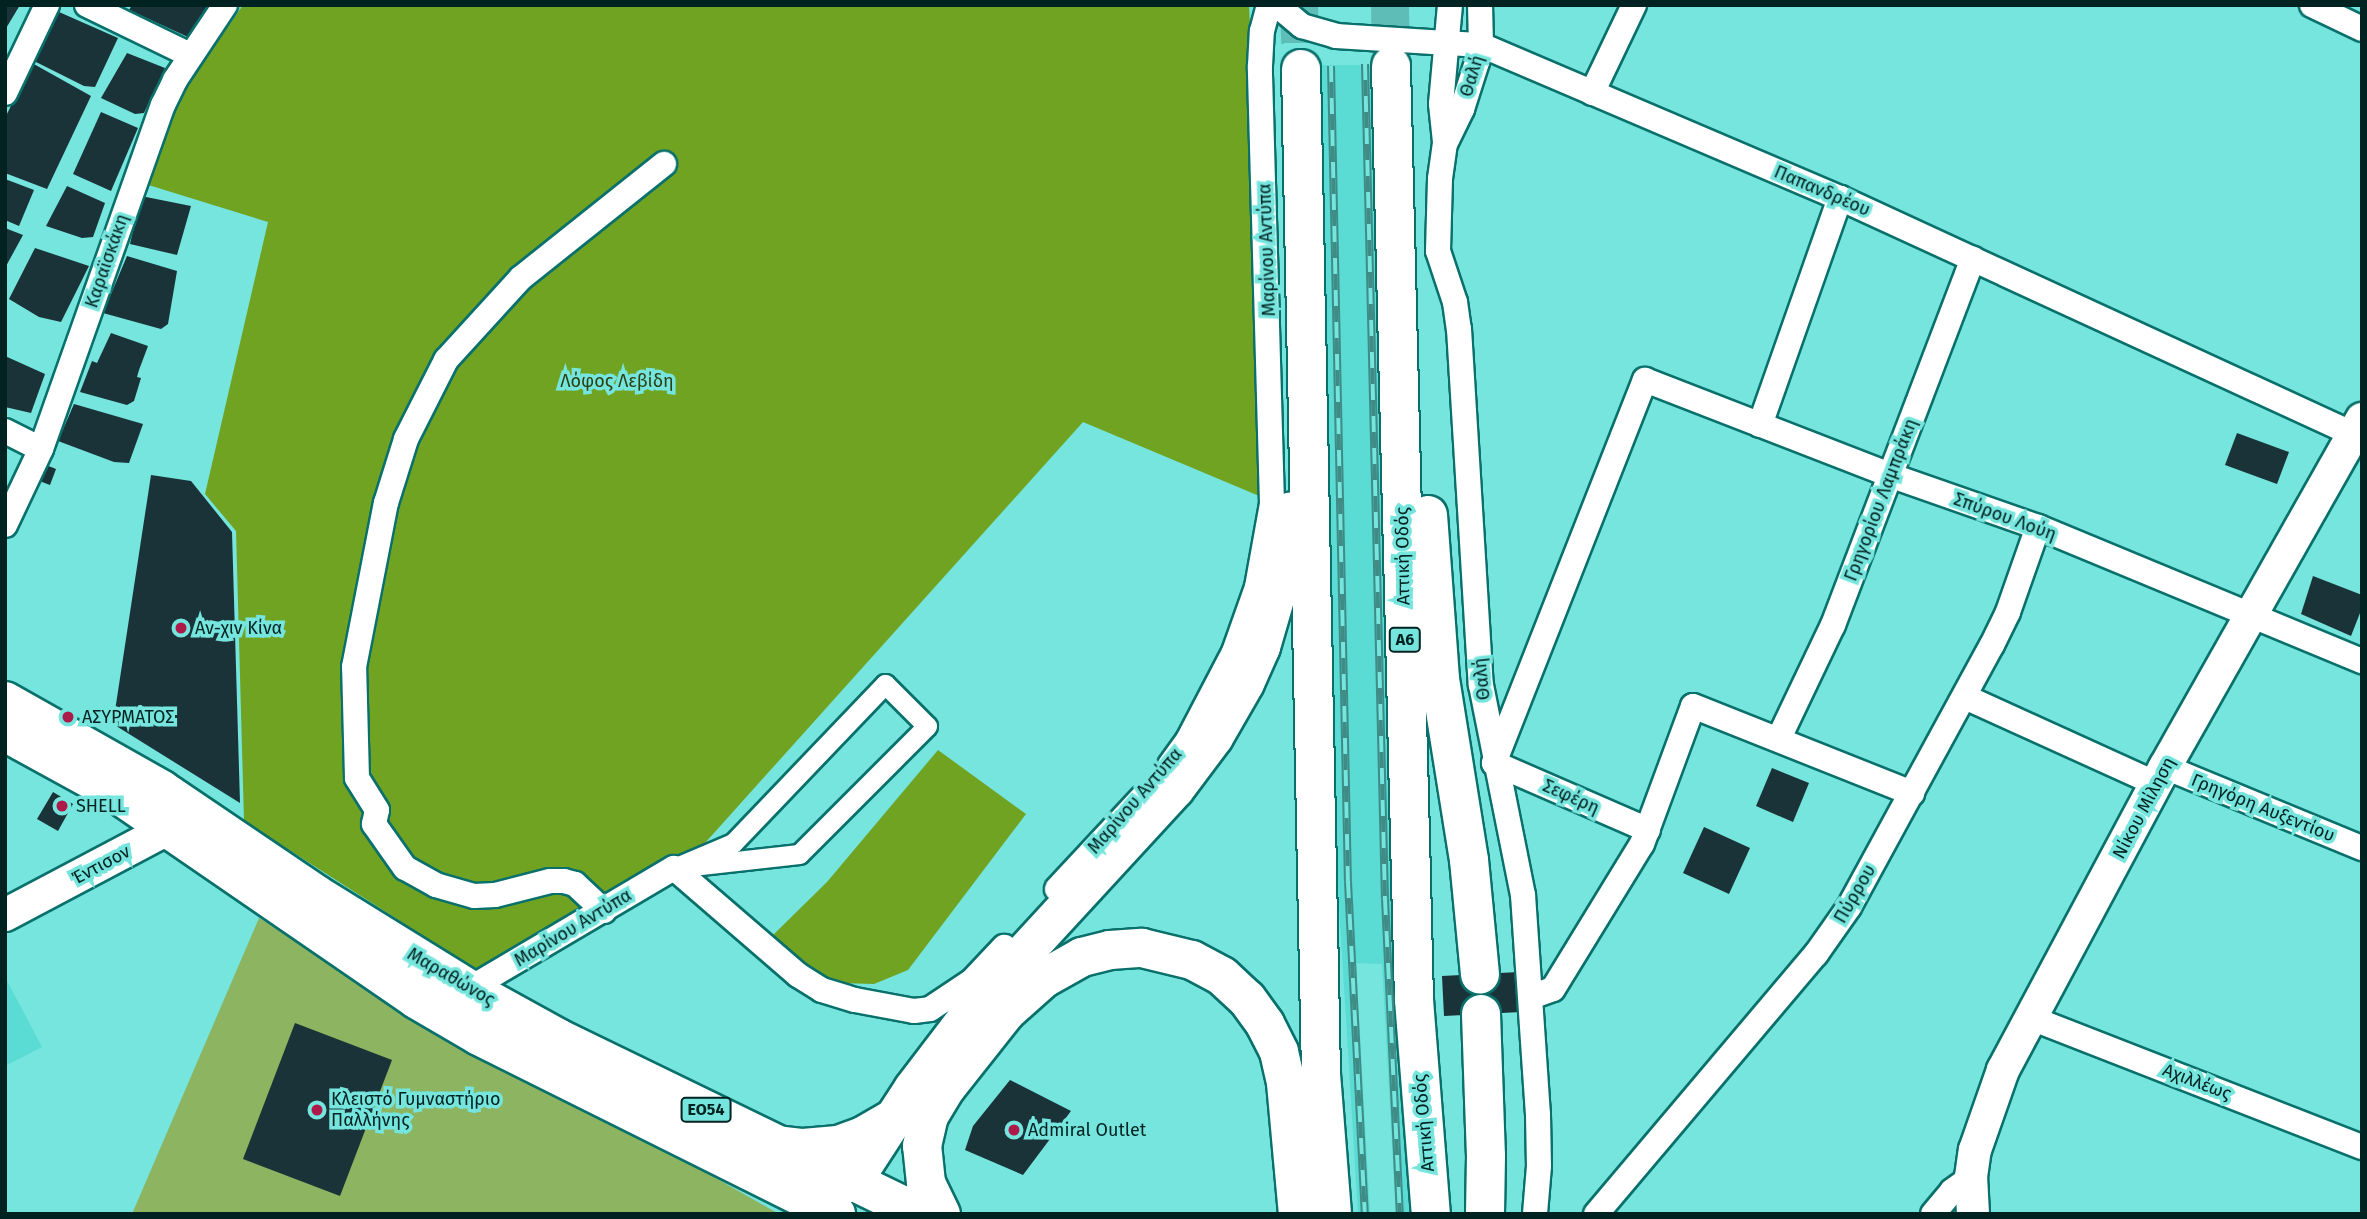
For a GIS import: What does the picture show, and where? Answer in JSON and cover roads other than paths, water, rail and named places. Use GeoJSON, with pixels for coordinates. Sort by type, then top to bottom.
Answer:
{"type":"FeatureCollection","features":[{"type":"Feature","properties":{"kind":"main road","name":"Αττική Οδός"},"geometry":{"type":"LineString","coordinates":[[1431,1214],[1414,1000],[1391,66],[1413,236],[1431,588],[1451,760],[1469,860],[1480,974]]}},
{"type":"Feature","properties":{"kind":"main road"},"geometry":{"type":"LineString","coordinates":[[1301,69],[1321,1074],[1332,1214]]}},
{"type":"Feature","properties":{"kind":"main road"},"geometry":{"type":"LineString","coordinates":[[855,1204],[893,1119],[994,984],[1189,772],[1214,737],[1245,683],[1272,612],[1286,548],[1305,248]]}},
{"type":"Feature","properties":{"kind":"main road","name":"Μαραθώνος"},"geometry":{"type":"LineString","coordinates":[[5,701],[145,779],[182,821],[416,999],[469,1030],[855,1204],[920,1214]]}},
{"type":"Feature","properties":{"kind":"main road","name":"Μαραθώνος"},"geometry":{"type":"LineString","coordinates":[[5,732],[118,794],[182,821],[328,902],[470,989],[558,1038],[776,1145],[855,1204]]}},
{"type":"Feature","properties":{"kind":"main road"},"geometry":{"type":"LineString","coordinates":[[941,1214],[926,1183],[922,1146],[929,1116],[946,1088],[1006,1012],[1043,979],[1082,957],[1110,950],[1142,948],[1192,960],[1222,976],[1247,999],[1265,1024],[1279,1052],[1286,1083],[1298,1214]]}},
{"type":"Feature","properties":{"kind":"main road"},"geometry":{"type":"LineString","coordinates":[[1481,1014],[1486,1156],[1485,1214]]}},
{"type":"Feature","properties":{"kind":"main road"},"geometry":{"type":"LineString","coordinates":[[776,1145],[803,1148],[838,1144],[863,1136],[893,1119]]}},
{"type":"Feature","properties":{"kind":"street"},"geometry":{"type":"LineString","coordinates":[[5,93],[47,5]]}},
{"type":"Feature","properties":{"kind":"street"},"geometry":{"type":"LineString","coordinates":[[87,5],[190,55]]}},
{"type":"Feature","properties":{"kind":"street","name":"Καραϊσκάκη"},"geometry":{"type":"LineString","coordinates":[[5,525],[41,449],[163,105],[190,55],[225,5]]}},
{"type":"Feature","properties":{"kind":"street","name":"Μαρίνου Αντύπα"},"geometry":{"type":"LineString","coordinates":[[470,989],[674,868],[798,975],[822,990],[893,1008],[914,1011],[930,1009],[972,981],[1156,782],[1188,740],[1234,652],[1257,587],[1272,504],[1273,460],[1260,66],[1262,31],[1269,5]]}},
{"type":"Feature","properties":{"kind":"street","name":"Παπανδρέου"},"geometry":{"type":"LineString","coordinates":[[1277,5],[1302,26],[1336,36],[1481,45],[1840,198],[2358,426]]}},
{"type":"Feature","properties":{"kind":"street","name":"Θαλή"},"geometry":{"type":"LineString","coordinates":[[1450,5],[1441,104],[1445,143],[1440,179],[1438,251],[1459,322],[1481,685],[1494,763],[1523,895],[1539,1153],[1535,1214]]}},
{"type":"Feature","properties":{"kind":"street","name":"Θαλή"},"geometry":{"type":"LineString","coordinates":[[1445,143],[1462,109],[1481,45],[1480,5]]}},
{"type":"Feature","properties":{"kind":"street"},"geometry":{"type":"LineString","coordinates":[[1592,93],[1634,5]]}},
{"type":"Feature","properties":{"kind":"street"},"geometry":{"type":"LineString","coordinates":[[2312,5],[2362,29]]}},
{"type":"Feature","properties":{"kind":"street"},"geometry":{"type":"LineString","coordinates":[[604,911],[575,884],[564,881],[550,881],[495,895],[474,896],[436,886],[405,868],[374,824],[377,810],[357,778],[354,667],[386,503],[406,439],[446,360],[521,278],[664,164]]}},
{"type":"Feature","properties":{"kind":"street"},"geometry":{"type":"LineString","coordinates":[[1760,425],[1840,198]]}},
{"type":"Feature","properties":{"kind":"street","name":"Γρηγορίου Λαμπράκη"},"geometry":{"type":"LineString","coordinates":[[1779,738],[1833,625],[1973,258]]}},
{"type":"Feature","properties":{"kind":"street","name":"Σπύρου Λούη"},"geometry":{"type":"LineString","coordinates":[[1494,763],[1645,380],[1892,476],[2038,527],[2249,617],[2362,661]]}},
{"type":"Feature","properties":{"kind":"street","name":"Νίκου Μίληση"},"geometry":{"type":"LineString","coordinates":[[1973,1214],[1971,1177],[1975,1150],[1992,1096],[2161,775],[2358,426]]}},
{"type":"Feature","properties":{"kind":"street"},"geometry":{"type":"LineString","coordinates":[[5,431],[41,449]]}},
{"type":"Feature","properties":{"kind":"street","name":"Πύρρου"},"geometry":{"type":"LineString","coordinates":[[1596,1214],[1816,954],[1849,907],[1965,697],[2008,612],[2038,527]]}},
{"type":"Feature","properties":{"kind":"street"},"geometry":{"type":"LineString","coordinates":[[885,684],[927,726],[799,854],[674,868],[733,843],[885,684]]}},
{"type":"Feature","properties":{"kind":"street","name":"Γρηγόρη Αυξεντίου"},"geometry":{"type":"LineString","coordinates":[[1965,697],[2161,775],[2362,848]]}},
{"type":"Feature","properties":{"kind":"street"},"geometry":{"type":"LineString","coordinates":[[1531,997],[1553,989],[1648,830],[1693,706],[1912,793]]}},
{"type":"Feature","properties":{"kind":"street","name":"Σεφέρη"},"geometry":{"type":"LineString","coordinates":[[1494,763],[1648,830]]}},
{"type":"Feature","properties":{"kind":"street","name":"Έντισον"},"geometry":{"type":"LineString","coordinates":[[5,915],[182,821]]}},
{"type":"Feature","properties":{"kind":"street","name":"Αχιλλέως"},"geometry":{"type":"LineString","coordinates":[[2032,1018],[2362,1147]]}},
{"type":"Feature","properties":{"kind":"street"},"geometry":{"type":"LineString","coordinates":[[1933,1214],[1952,1191],[1971,1177]]}},
{"type":"Feature","properties":{"kind":"tunnel"},"geometry":{"type":"LineString","coordinates":[[1299,5],[1301,69]]}},
{"type":"Feature","properties":{"kind":"tunnel"},"geometry":{"type":"LineString","coordinates":[[1390,5],[1391,66]]}},
{"type":"Feature","properties":{"kind":"railway"},"geometry":{"type":"LineString","coordinates":[[1365,64],[1385,899],[1400,1214]]}},
{"type":"Feature","properties":{"kind":"railway"},"geometry":{"type":"LineString","coordinates":[[1331,66],[1348,882],[1365,1214]]}},
{"type":"Feature","properties":{"kind":"place","name":"Αν-χιν Κίνα"},"geometry":{"type":"Point","coordinates":[181,628]}},
{"type":"Feature","properties":{"kind":"place","name":"ΑΣΥΡΜΑΤΟΣ"},"geometry":{"type":"Point","coordinates":[68,717]}},
{"type":"Feature","properties":{"kind":"place","name":"SHELL"},"geometry":{"type":"Point","coordinates":[62,806]}},
{"type":"Feature","properties":{"kind":"place","name":"Κλειστό Γυμναστήριο Παλλήνης"},"geometry":{"type":"Point","coordinates":[317,1110]}},
{"type":"Feature","properties":{"kind":"place","name":"Admiral Outlet"},"geometry":{"type":"Point","coordinates":[1014,1130]}},
{"type":"Feature","properties":{"kind":"park label","name":"Λόφος Λεβίδη"},"geometry":{"type":"Point","coordinates":[617,381]}}]}
